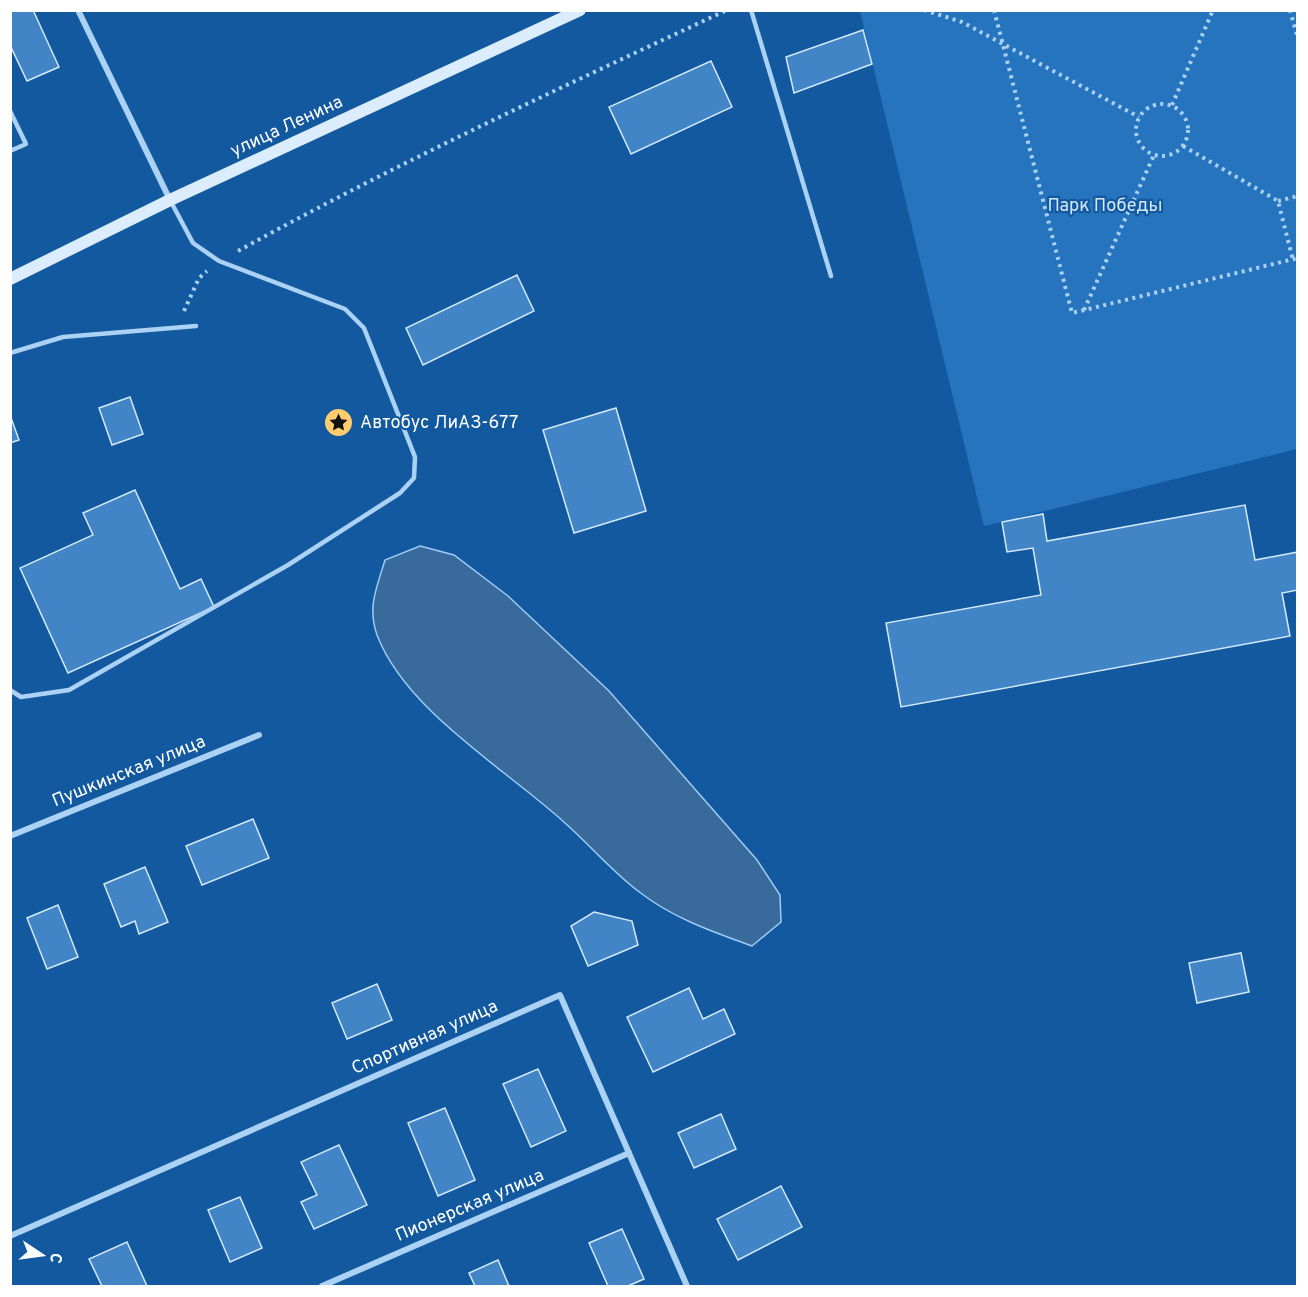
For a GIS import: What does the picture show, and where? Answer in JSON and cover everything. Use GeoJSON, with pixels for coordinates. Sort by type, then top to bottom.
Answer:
{"type":"FeatureCollection","features":[{"type":"Feature","properties":{"kind":"main road","name":"улица Ленина"},"geometry":{"type":"LineString","coordinates":[[10,279],[170,200],[580,10]]}},
{"type":"Feature","properties":{"kind":"street"},"geometry":{"type":"LineString","coordinates":[[78,10],[170,200]]}},
{"type":"Feature","properties":{"kind":"street","name":"Пушкинская улица"},"geometry":{"type":"LineString","coordinates":[[10,836],[259,735]]}},
{"type":"Feature","properties":{"kind":"street","name":"Спортивная улица"},"geometry":{"type":"LineString","coordinates":[[10,1236],[560,995],[687,1287]]}},
{"type":"Feature","properties":{"kind":"street","name":"Пионерская улица"},"geometry":{"type":"LineString","coordinates":[[322,1287],[629,1153]]}},
{"type":"Feature","properties":{"kind":"lane"},"geometry":{"type":"LineString","coordinates":[[751,10],[831,276]]}},
{"type":"Feature","properties":{"kind":"lane"},"geometry":{"type":"LineString","coordinates":[[10,111],[26,144],[10,151]]}},
{"type":"Feature","properties":{"kind":"lane"},"geometry":{"type":"LineString","coordinates":[[10,690],[21,697],[69,690],[288,565],[400,493],[414,478],[415,458],[364,328],[345,309],[219,261],[193,243],[170,200]]}},
{"type":"Feature","properties":{"kind":"lane"},"geometry":{"type":"LineString","coordinates":[[10,353],[63,336],[196,326]]}},
{"type":"Feature","properties":{"kind":"path"},"geometry":{"type":"LineString","coordinates":[[176,328],[199,278],[219,261],[306,213],[489,121],[727,10]]}},
{"type":"Feature","properties":{"kind":"path"},"geometry":{"type":"LineString","coordinates":[[924,10],[962,22],[1139,117]]}},
{"type":"Feature","properties":{"kind":"path"},"geometry":{"type":"LineString","coordinates":[[994,10],[1072,313],[1295,259],[1278,201],[1183,146]]}},
{"type":"Feature","properties":{"kind":"path"},"geometry":{"type":"LineString","coordinates":[[1172,105],[1213,10]]}},
{"type":"Feature","properties":{"kind":"path"},"geometry":{"type":"LineString","coordinates":[[1290,10],[1298,39]]}},
{"type":"Feature","properties":{"kind":"path"},"geometry":{"type":"LineString","coordinates":[[1155,105],[1172,105],[1180,110],[1187,123],[1188,132],[1183,146],[1168,156],[1154,156],[1147,152],[1138,141],[1136,133],[1139,117],[1145,110],[1155,105]]}},
{"type":"Feature","properties":{"kind":"path"},"geometry":{"type":"LineString","coordinates":[[1084,310],[1154,156]]}},
{"type":"Feature","properties":{"kind":"path"},"geometry":{"type":"LineString","coordinates":[[1278,201],[1298,196]]}},
{"type":"Feature","properties":{"kind":"green space","name":"Парк Победы"},"geometry":{"type":"Polygon","coordinates":[[[860,11],[1297,11],[1297,449],[984,526],[860,11]]]}},
{"type":"Feature","properties":{"kind":"shaded area"},"geometry":{"type":"Polygon","coordinates":[[[420,546],[454,555],[508,596],[609,691],[757,860],[780,895],[781,922],[752,946],[668,911],[622,878],[541,803],[434,714],[410,689],[391,663],[377,635],[373,615],[374,597],[385,560],[420,546]]]}},
{"type":"Feature","properties":{"kind":"building"},"geometry":{"type":"Polygon","coordinates":[[[10,10],[33,10],[59,67],[27,81],[10,45],[10,10]]]}},
{"type":"Feature","properties":{"kind":"building"},"geometry":{"type":"Polygon","coordinates":[[[863,30],[872,64],[794,93],[786,57],[863,30]]]}},
{"type":"Feature","properties":{"kind":"building"},"geometry":{"type":"Polygon","coordinates":[[[711,61],[732,107],[631,154],[609,107],[711,61]]]}},
{"type":"Feature","properties":{"kind":"building"},"geometry":{"type":"Polygon","coordinates":[[[517,275],[534,311],[423,365],[406,328],[517,275]]]}},
{"type":"Feature","properties":{"kind":"building"},"geometry":{"type":"Polygon","coordinates":[[[130,397],[143,434],[112,445],[99,408],[130,397]]]}},
{"type":"Feature","properties":{"kind":"building"},"geometry":{"type":"Polygon","coordinates":[[[616,408],[646,511],[574,533],[543,430],[616,408]]]}},
{"type":"Feature","properties":{"kind":"building"},"geometry":{"type":"Polygon","coordinates":[[[10,415],[19,440],[10,443],[10,415]]]}},
{"type":"Feature","properties":{"kind":"building"},"geometry":{"type":"Polygon","coordinates":[[[135,490],[180,589],[201,579],[214,607],[68,673],[20,568],[93,535],[83,513],[135,490]]]}},
{"type":"Feature","properties":{"kind":"building"},"geometry":{"type":"Polygon","coordinates":[[[1245,505],[1255,560],[1298,552],[1298,590],[1282,593],[1290,636],[901,707],[886,623],[1041,595],[1033,548],[1007,552],[1002,522],[1043,514],[1047,541],[1245,505]]]}},
{"type":"Feature","properties":{"kind":"building"},"geometry":{"type":"Polygon","coordinates":[[[253,819],[269,858],[202,885],[186,846],[253,819]]]}},
{"type":"Feature","properties":{"kind":"building"},"geometry":{"type":"Polygon","coordinates":[[[145,867],[168,922],[139,934],[135,921],[121,927],[104,884],[145,867]]]}},
{"type":"Feature","properties":{"kind":"building"},"geometry":{"type":"Polygon","coordinates":[[[58,905],[78,957],[47,969],[27,918],[58,905]]]}},
{"type":"Feature","properties":{"kind":"building"},"geometry":{"type":"Polygon","coordinates":[[[594,912],[632,921],[638,945],[588,966],[571,926],[594,912]]]}},
{"type":"Feature","properties":{"kind":"building"},"geometry":{"type":"Polygon","coordinates":[[[1241,953],[1249,992],[1197,1003],[1189,963],[1241,953]]]}},
{"type":"Feature","properties":{"kind":"building"},"geometry":{"type":"Polygon","coordinates":[[[377,984],[392,1020],[347,1039],[332,1003],[377,984]]]}},
{"type":"Feature","properties":{"kind":"building"},"geometry":{"type":"Polygon","coordinates":[[[689,988],[703,1019],[724,1009],[735,1034],[653,1072],[627,1017],[689,988]]]}},
{"type":"Feature","properties":{"kind":"building"},"geometry":{"type":"Polygon","coordinates":[[[538,1069],[566,1131],[531,1147],[503,1084],[538,1069]]]}},
{"type":"Feature","properties":{"kind":"building"},"geometry":{"type":"Polygon","coordinates":[[[445,1108],[475,1180],[438,1196],[408,1123],[445,1108]]]}},
{"type":"Feature","properties":{"kind":"building"},"geometry":{"type":"Polygon","coordinates":[[[721,1114],[736,1149],[694,1168],[678,1133],[721,1114]]]}},
{"type":"Feature","properties":{"kind":"building"},"geometry":{"type":"Polygon","coordinates":[[[339,1145],[367,1205],[314,1229],[301,1202],[317,1195],[301,1162],[339,1145]]]}},
{"type":"Feature","properties":{"kind":"building"},"geometry":{"type":"Polygon","coordinates":[[[781,1186],[802,1227],[738,1260],[717,1219],[781,1186]]]}},
{"type":"Feature","properties":{"kind":"building"},"geometry":{"type":"Polygon","coordinates":[[[240,1197],[262,1248],[230,1262],[208,1210],[240,1197]]]}},
{"type":"Feature","properties":{"kind":"building"},"geometry":{"type":"Polygon","coordinates":[[[622,1229],[644,1279],[628,1286],[608,1286],[589,1243],[622,1229]]]}},
{"type":"Feature","properties":{"kind":"building"},"geometry":{"type":"Polygon","coordinates":[[[127,1242],[147,1286],[102,1286],[89,1259],[127,1242]]]}},
{"type":"Feature","properties":{"kind":"building"},"geometry":{"type":"Polygon","coordinates":[[[498,1260],[509,1286],[475,1286],[469,1273],[498,1260]]]}},
{"type":"Feature","properties":{"kind":"place","name":"Автобус ЛиАЗ-677"},"geometry":{"type":"Point","coordinates":[339,423]}}]}
